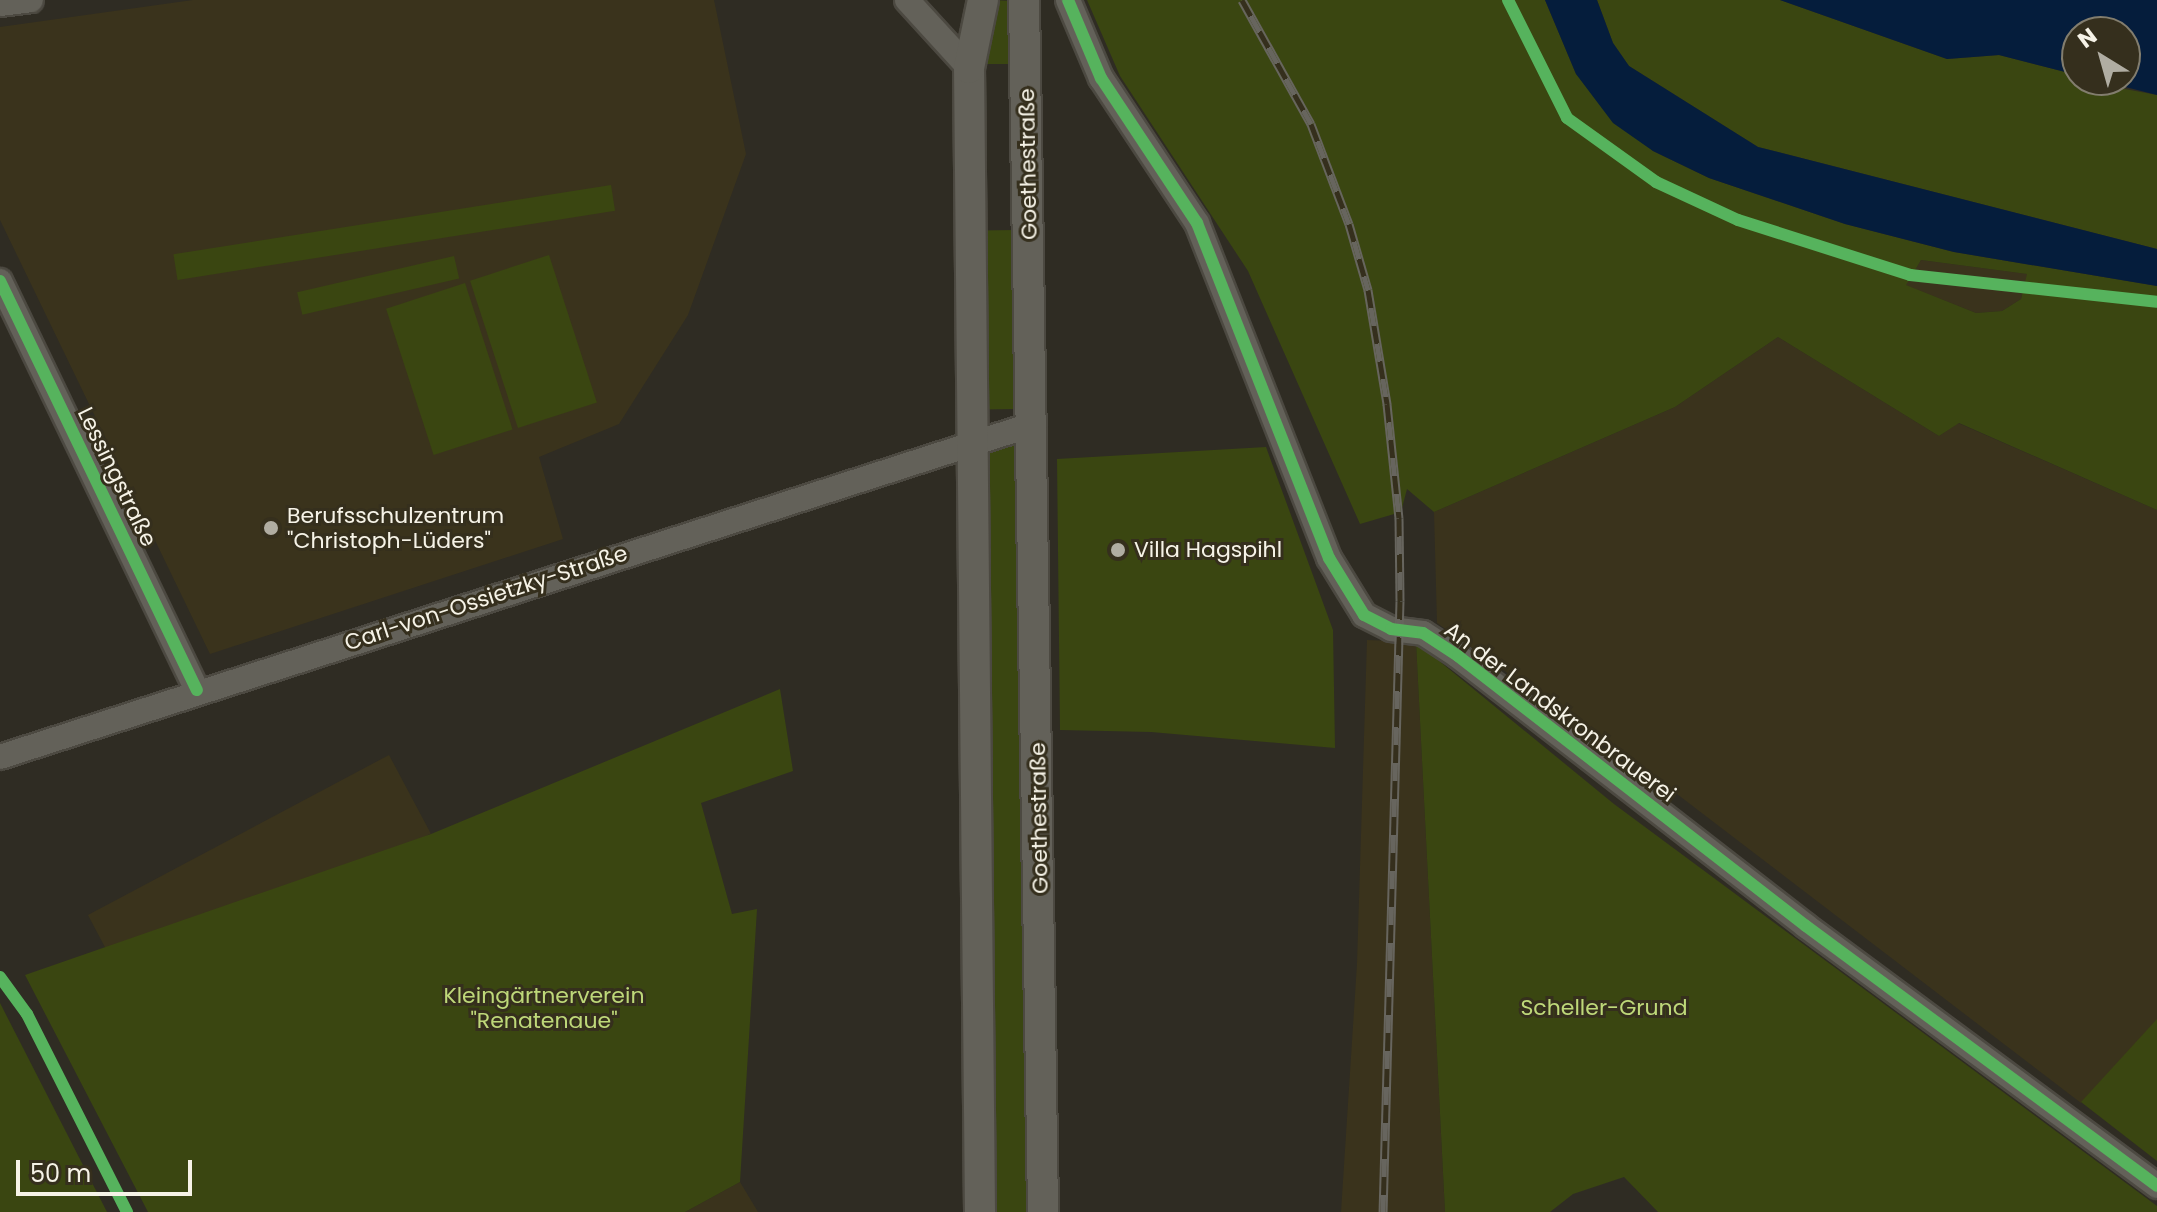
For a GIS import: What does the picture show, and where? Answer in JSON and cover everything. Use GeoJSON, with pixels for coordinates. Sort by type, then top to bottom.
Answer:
{"type":"FeatureCollection","features":[{"type":"Feature","properties":{"kind":"street"},"geometry":{"type":"LineString","coordinates":[[0,4],[31,0]]}},
{"type":"Feature","properties":{"kind":"street"},"geometry":{"type":"LineString","coordinates":[[907,0],[969,68]]}},
{"type":"Feature","properties":{"kind":"street"},"geometry":{"type":"LineString","coordinates":[[980,1212],[969,68],[983,0]]}},
{"type":"Feature","properties":{"kind":"street","name":"Goethestraße"},"geometry":{"type":"LineString","coordinates":[[1024,0],[1034,424],[1043,1212]]}},
{"type":"Feature","properties":{"kind":"street","name":"An der Landskronbrauerei"},"geometry":{"type":"LineString","coordinates":[[1068,0],[1101,78],[1197,223],[1329,558],[1364,615],[1391,629],[1423,633],[1458,656],[1806,926],[2157,1186]]}},
{"type":"Feature","properties":{"kind":"street","name":"Lessingstraße"},"geometry":{"type":"LineString","coordinates":[[0,281],[197,690]]}},
{"type":"Feature","properties":{"kind":"street"},"geometry":{"type":"LineString","coordinates":[[973,443],[1034,424]]}},
{"type":"Feature","properties":{"kind":"street","name":"Carl-von-Ossietzky-Straße"},"geometry":{"type":"LineString","coordinates":[[0,757],[197,690],[973,443]]}},
{"type":"Feature","properties":{"kind":"shaded area"},"geometry":{"type":"Polygon","coordinates":[[[193,0],[714,0],[746,154],[688,315],[619,424],[539,457],[563,539],[210,654],[0,220],[0,27],[193,0]]]}},
{"type":"Feature","properties":{"kind":"shaded area"},"geometry":{"type":"Polygon","coordinates":[[[1921,260],[2028,274],[2021,299],[2002,311],[1976,313],[1905,285],[1921,260]]]}},
{"type":"Feature","properties":{"kind":"shaded area"},"geometry":{"type":"Polygon","coordinates":[[[1778,337],[1939,436],[1958,423],[2157,510],[2157,1021],[2081,1103],[1656,778],[1437,623],[1434,512],[1675,407],[1778,337]]]}},
{"type":"Feature","properties":{"kind":"shaded area"},"geometry":{"type":"Polygon","coordinates":[[[1367,640],[1416,642],[1445,1212],[1341,1212],[1357,964],[1367,640]]]}},
{"type":"Feature","properties":{"kind":"shaded area"},"geometry":{"type":"Polygon","coordinates":[[[389,755],[431,834],[130,994],[88,915],[389,755]]]}},
{"type":"Feature","properties":{"kind":"shaded area"},"geometry":{"type":"Polygon","coordinates":[[[740,1182],[758,1212],[685,1212],[740,1182]]]}},
{"type":"Feature","properties":{"kind":"green space"},"geometry":{"type":"Polygon","coordinates":[[[990,0],[1013,1],[1012,64],[977,64],[990,0]]]}},
{"type":"Feature","properties":{"kind":"green space"},"geometry":{"type":"Polygon","coordinates":[[[1087,0],[1545,0],[1576,74],[1653,151],[1709,178],[1845,224],[1954,252],[2157,286],[2157,510],[1959,423],[1939,436],[1778,337],[1675,407],[1434,512],[1407,489],[1401,512],[1360,524],[1248,271],[1120,76],[1087,0]],[[1921,260],[1906,285],[1976,313],[2002,311],[2021,299],[2027,274],[1921,260]]]}},
{"type":"Feature","properties":{"kind":"green space"},"geometry":{"type":"Polygon","coordinates":[[[1597,0],[1780,0],[1947,59],[1999,55],[2061,71],[2061,96],[2141,96],[2141,92],[2157,95],[2157,249],[1758,147],[1629,66],[1613,43],[1597,0]]]}},
{"type":"Feature","properties":{"kind":"green space"},"geometry":{"type":"Polygon","coordinates":[[[611,185],[615,211],[178,280],[173,254],[611,185]]]}},
{"type":"Feature","properties":{"kind":"green space"},"geometry":{"type":"Polygon","coordinates":[[[1014,230],[1017,409],[982,410],[979,231],[1014,230]]]}},
{"type":"Feature","properties":{"kind":"green space"},"geometry":{"type":"Polygon","coordinates":[[[549,255],[597,402],[518,428],[470,281],[549,255]]]}},
{"type":"Feature","properties":{"kind":"green space"},"geometry":{"type":"Polygon","coordinates":[[[454,256],[459,278],[302,315],[297,292],[454,256]]]}},
{"type":"Feature","properties":{"kind":"green space"},"geometry":{"type":"Polygon","coordinates":[[[465,283],[513,429],[434,455],[386,309],[465,283]]]}},
{"type":"Feature","properties":{"kind":"green space"},"geometry":{"type":"Polygon","coordinates":[[[1017,444],[1030,1212],[993,1212],[980,445],[1017,444]]]}},
{"type":"Feature","properties":{"kind":"green space"},"geometry":{"type":"Polygon","coordinates":[[[1266,447],[1333,630],[1335,748],[1151,732],[1060,730],[1057,459],[1266,447]]]}},
{"type":"Feature","properties":{"kind":"green space","name":"Scheller-Grund"},"geometry":{"type":"Polygon","coordinates":[[[1416,642],[1614,804],[2157,1206],[2157,1212],[1658,1212],[1624,1177],[1573,1194],[1550,1212],[1445,1212],[1416,642]]]}},
{"type":"Feature","properties":{"kind":"green space","name":"Kleingärtnerverein \"Renatenaue\""},"geometry":{"type":"Polygon","coordinates":[[[780,689],[793,771],[701,803],[732,914],[757,909],[740,1182],[685,1212],[148,1212],[25,975],[431,834],[780,689]]]}},
{"type":"Feature","properties":{"kind":"green space"},"geometry":{"type":"Polygon","coordinates":[[[0,1003],[107,1212],[0,1212],[0,1003]]]}},
{"type":"Feature","properties":{"kind":"green space"},"geometry":{"type":"Polygon","coordinates":[[[2157,1019],[2157,1161],[2081,1102],[2157,1019]]]}},
{"type":"Feature","properties":{"kind":"water"},"geometry":{"type":"Polygon","coordinates":[[[1545,0],[1597,0],[1613,43],[1629,66],[1758,147],[2157,249],[2157,286],[1954,252],[1845,224],[1709,178],[1653,151],[1613,123],[1576,74],[1545,0]]]}},
{"type":"Feature","properties":{"kind":"water"},"geometry":{"type":"Polygon","coordinates":[[[1780,0],[2157,0],[2157,95],[2141,91],[2141,16],[2061,16],[2061,71],[1999,55],[1947,59],[1780,0]]]}},
{"type":"Feature","properties":{"kind":"railway"},"geometry":{"type":"LineString","coordinates":[[1242,0],[1311,124],[1349,224],[1368,290],[1387,404],[1399,518],[1400,601],[1383,1212]]}},
{"type":"Feature","properties":{"kind":"cycle path"},"geometry":{"type":"LineString","coordinates":[[1068,0],[1101,78],[1197,223],[1329,558],[1364,615],[1391,629],[1423,633],[1458,656],[1806,926],[2157,1186]]}},
{"type":"Feature","properties":{"kind":"cycle path"},"geometry":{"type":"LineString","coordinates":[[1508,0],[1567,118],[1656,182],[1738,220],[1910,275],[2157,302]]}},
{"type":"Feature","properties":{"kind":"cycle path"},"geometry":{"type":"LineString","coordinates":[[0,281],[197,690]]}},
{"type":"Feature","properties":{"kind":"cycle path"},"geometry":{"type":"LineString","coordinates":[[0,977],[27,1014],[127,1212]]}},
{"type":"Feature","properties":{"kind":"place","name":"Berufsschulzentrum \"Christoph-Lüders\""},"geometry":{"type":"Point","coordinates":[271,528]}},
{"type":"Feature","properties":{"kind":"place","name":"Villa Hagspihl"},"geometry":{"type":"Point","coordinates":[1118,550]}}]}
